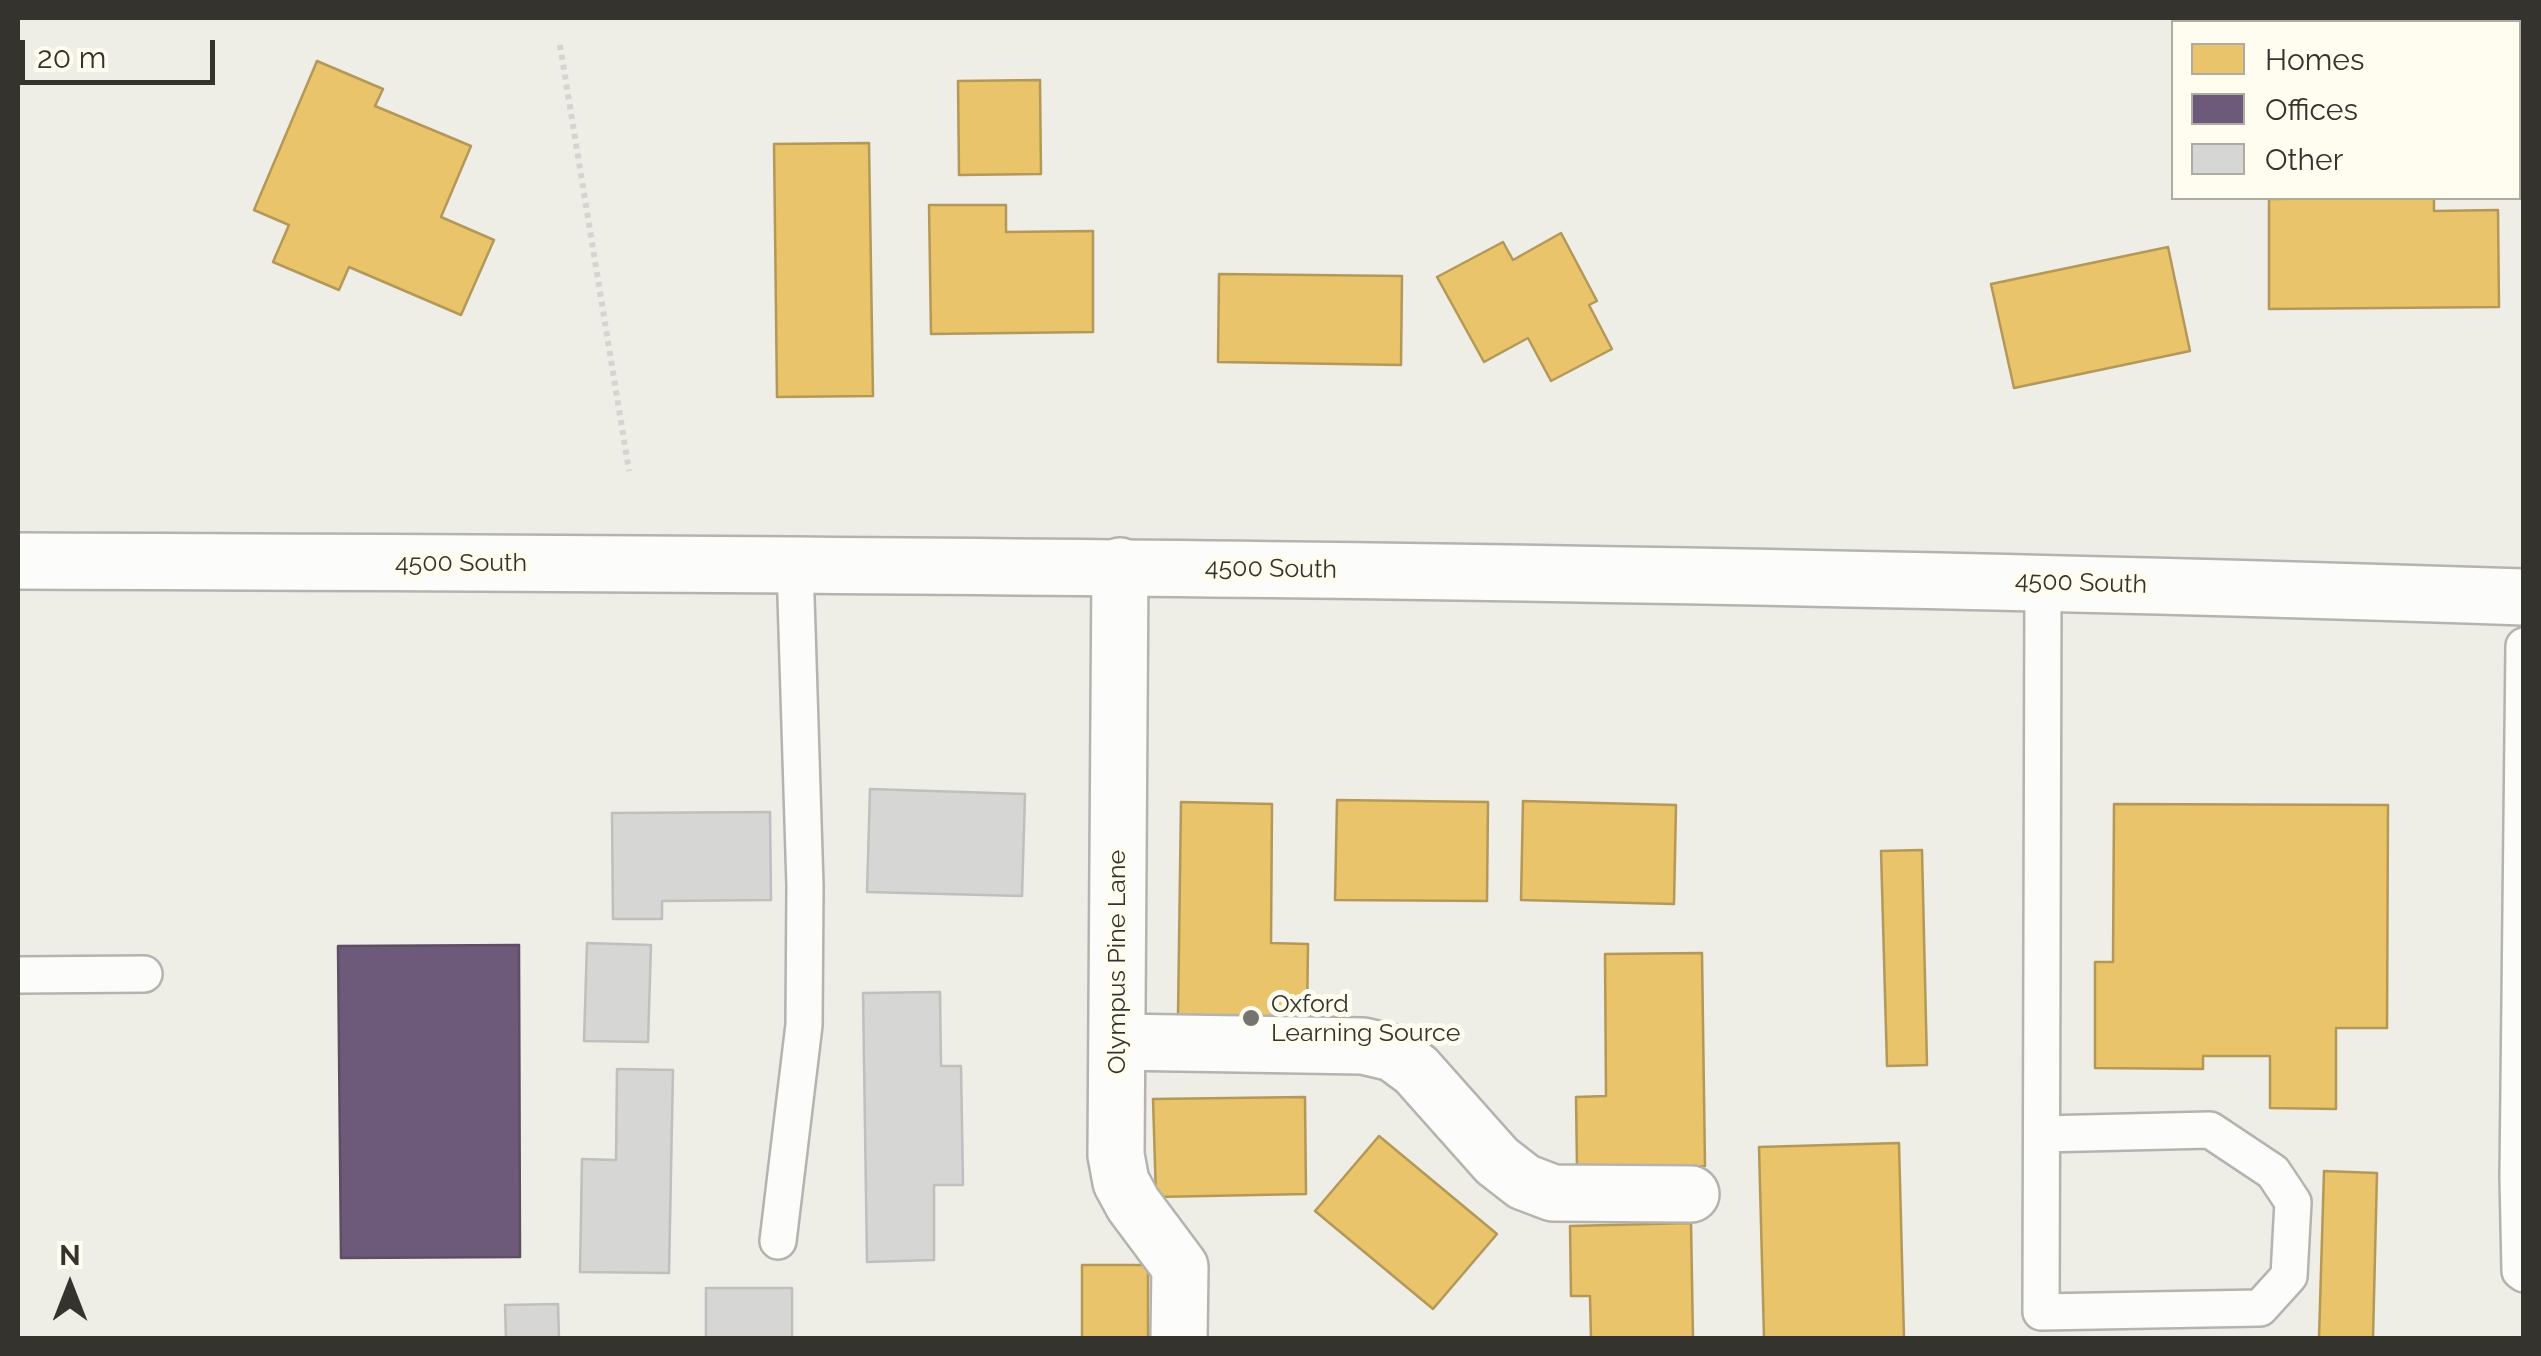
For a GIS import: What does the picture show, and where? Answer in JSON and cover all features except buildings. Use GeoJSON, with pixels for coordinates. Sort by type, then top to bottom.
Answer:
{"type":"FeatureCollection","features":[{"type":"Feature","properties":{"kind":"main road","name":"4500 South"},"geometry":{"type":"LineString","coordinates":[[18,560],[1120,566],[2043,582],[2524,597]]}},
{"type":"Feature","properties":{"kind":"main road","name":"Olympus Pine Lane"},"geometry":{"type":"LineString","coordinates":[[1120,566],[1116,1155],[1121,1182],[1133,1204],[1180,1267],[1179,1338]]}},
{"type":"Feature","properties":{"kind":"main road"},"geometry":{"type":"LineString","coordinates":[[1117,1042],[1364,1046],[1393,1053],[1416,1070],[1497,1162],[1524,1182],[1553,1193],[1691,1194]]}},
{"type":"Feature","properties":{"kind":"lane"},"geometry":{"type":"LineString","coordinates":[[778,1241],[804,1026],[805,886],[795,565]]}},
{"type":"Feature","properties":{"kind":"lane"},"geometry":{"type":"LineString","coordinates":[[2042,1134],[2210,1130],[2273,1172],[2293,1202],[2290,1276],[2260,1308],[2041,1312],[2043,582]]}},
{"type":"Feature","properties":{"kind":"lane"},"geometry":{"type":"LineString","coordinates":[[2524,646],[2518,1176],[2520,1271],[2524,1274]]}},
{"type":"Feature","properties":{"kind":"lane"},"geometry":{"type":"LineString","coordinates":[[18,975],[144,974]]}},
{"type":"Feature","properties":{"kind":"path"},"geometry":{"type":"LineString","coordinates":[[560,45],[629,471]]}},
{"type":"Feature","properties":{"kind":"place","name":"Oxford Learning Source"},"geometry":{"type":"Point","coordinates":[1251,1018]}}]}
